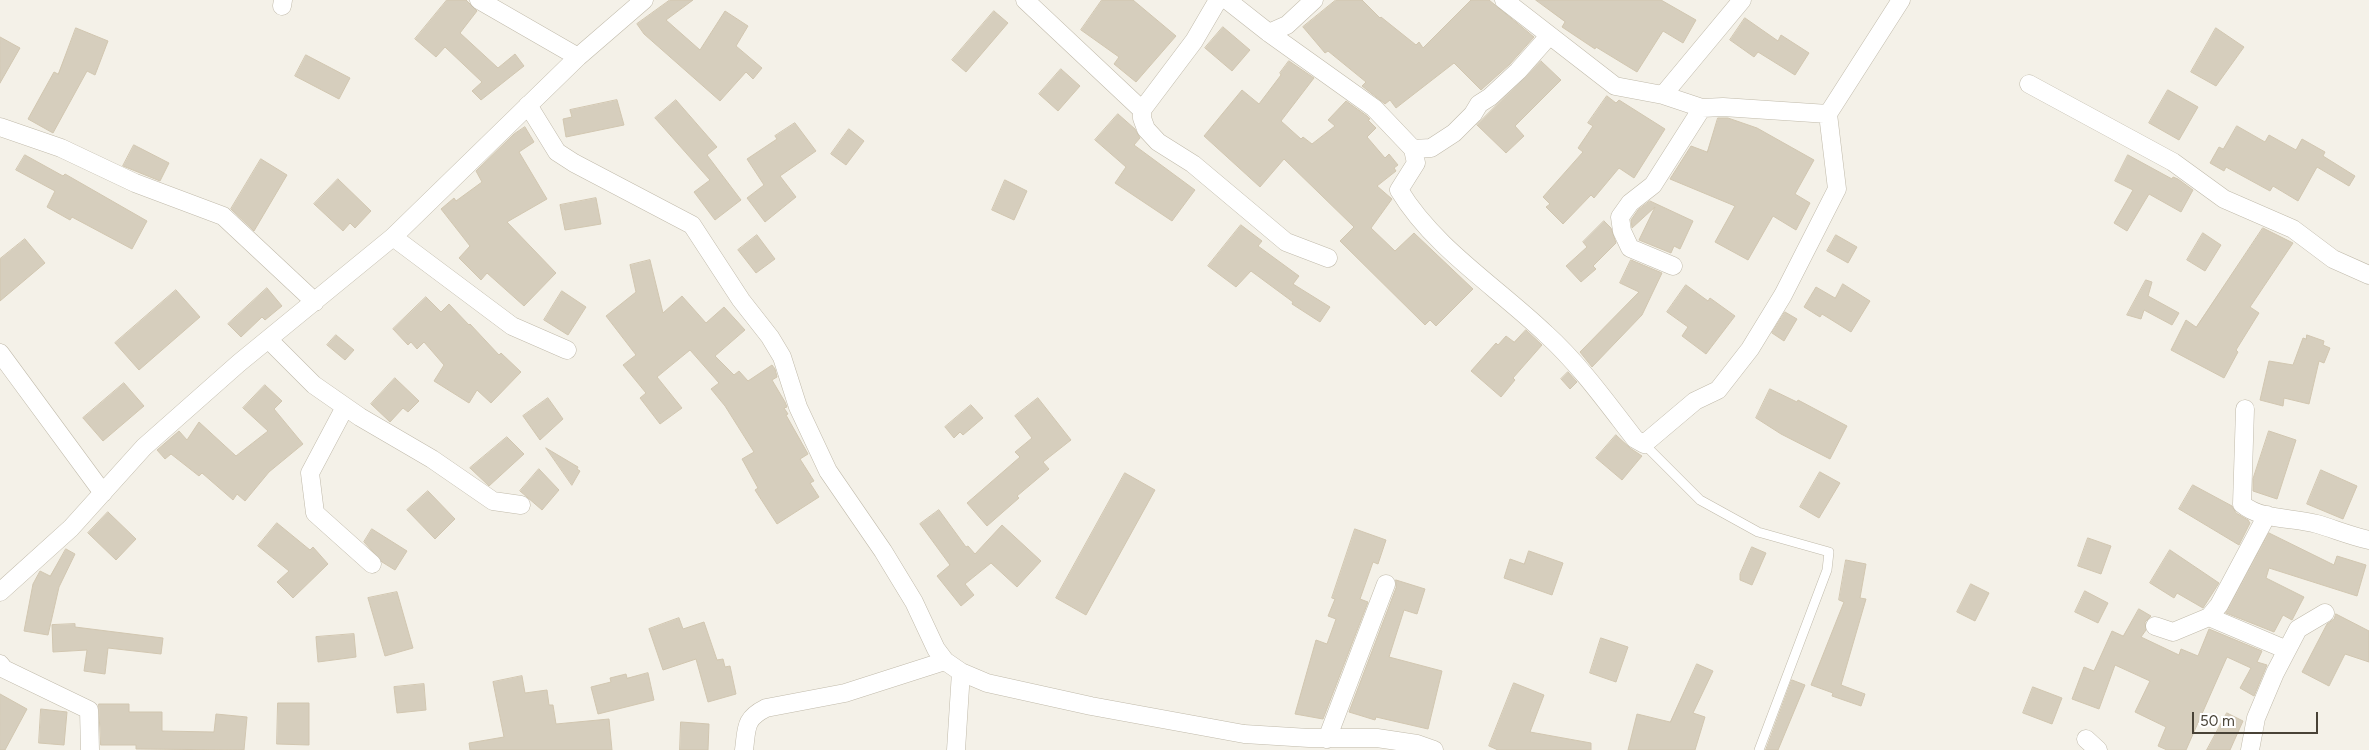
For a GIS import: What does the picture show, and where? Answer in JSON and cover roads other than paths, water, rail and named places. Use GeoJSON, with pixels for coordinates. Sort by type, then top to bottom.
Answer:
{"type":"FeatureCollection","features":[{"type":"Feature","properties":{"kind":"street"},"geometry":{"type":"LineString","coordinates":[[479,0],[578,57]]}},
{"type":"Feature","properties":{"kind":"street"},"geometry":{"type":"LineString","coordinates":[[0,592],[71,528],[144,447],[393,237],[578,57],[644,0]]}},
{"type":"Feature","properties":{"kind":"street"},"geometry":{"type":"LineString","coordinates":[[1025,0],[1142,110]]}},
{"type":"Feature","properties":{"kind":"street"},"geometry":{"type":"LineString","coordinates":[[1218,0],[1194,41],[1142,110],[1142,118],[1146,129],[1158,142],[1193,164],[1286,242],[1328,258]]}},
{"type":"Feature","properties":{"kind":"street"},"geometry":{"type":"LineString","coordinates":[[1227,0],[1269,33],[1374,108],[1413,149],[1416,163],[1399,190],[1411,211],[1472,270],[1547,334],[1589,379],[1635,439],[1644,444],[1695,402],[1718,390],[1750,350],[1783,295],[1837,189],[1828,114],[1901,0]]}},
{"type":"Feature","properties":{"kind":"street"},"geometry":{"type":"LineString","coordinates":[[1269,33],[1287,25],[1314,0]]}},
{"type":"Feature","properties":{"kind":"street"},"geometry":{"type":"LineString","coordinates":[[1504,0],[1615,86],[1663,95],[1702,108],[1724,106],[1828,114]]}},
{"type":"Feature","properties":{"kind":"street"},"geometry":{"type":"LineString","coordinates":[[1663,95],[1742,0]]}},
{"type":"Feature","properties":{"kind":"street"},"geometry":{"type":"LineString","coordinates":[[1413,149],[1431,148],[1454,133],[1473,114],[1479,104],[1490,97],[1518,71],[1549,36]]}},
{"type":"Feature","properties":{"kind":"street"},"geometry":{"type":"LineString","coordinates":[[2029,84],[2173,162],[2224,199],[2293,229],[2333,259],[2369,275]]}},
{"type":"Feature","properties":{"kind":"street"},"geometry":{"type":"LineString","coordinates":[[528,105],[557,152],[574,163],[692,225],[741,300],[770,336],[782,357],[798,408],[828,471],[883,551],[914,602],[936,649],[945,661],[961,672],[987,683],[1120,712],[1244,734],[1327,739],[1378,738],[1417,744],[1434,750]]}},
{"type":"Feature","properties":{"kind":"street"},"geometry":{"type":"LineString","coordinates":[[1672,266],[1630,248],[1622,231],[1620,217],[1630,203],[1653,185],[1702,108]]}},
{"type":"Feature","properties":{"kind":"street"},"geometry":{"type":"LineString","coordinates":[[0,127],[61,148],[135,182],[223,216],[315,302]]}},
{"type":"Feature","properties":{"kind":"street"},"geometry":{"type":"LineString","coordinates":[[393,237],[512,326],[567,350]]}},
{"type":"Feature","properties":{"kind":"street"},"geometry":{"type":"LineString","coordinates":[[269,340],[314,385],[345,407],[432,459],[493,501],[521,504]]}},
{"type":"Feature","properties":{"kind":"street"},"geometry":{"type":"LineString","coordinates":[[0,354],[103,493]]}},
{"type":"Feature","properties":{"kind":"street"},"geometry":{"type":"LineString","coordinates":[[345,407],[310,473],[315,512],[372,564]]}},
{"type":"Feature","properties":{"kind":"street"},"geometry":{"type":"LineString","coordinates":[[2245,409],[2242,504],[2249,509],[2267,515],[2316,524],[2337,532],[2369,540]]}},
{"type":"Feature","properties":{"kind":"street"},"geometry":{"type":"LineString","coordinates":[[2155,626],[2173,632],[2209,617],[2219,605],[2267,515]]}},
{"type":"Feature","properties":{"kind":"street"},"geometry":{"type":"LineString","coordinates":[[1327,739],[1386,584]]}},
{"type":"Feature","properties":{"kind":"street"},"geometry":{"type":"LineString","coordinates":[[2250,750],[2256,718],[2298,629],[2325,613]]}},
{"type":"Feature","properties":{"kind":"street"},"geometry":{"type":"LineString","coordinates":[[2209,617],[2287,650]]}},
{"type":"Feature","properties":{"kind":"street"},"geometry":{"type":"LineString","coordinates":[[744,750],[748,721],[754,714],[766,708],[845,693],[945,661]]}},
{"type":"Feature","properties":{"kind":"street"},"geometry":{"type":"LineString","coordinates":[[0,664],[4,669],[89,710],[90,750]]}},
{"type":"Feature","properties":{"kind":"street"},"geometry":{"type":"LineString","coordinates":[[956,750],[961,672]]}},
{"type":"Feature","properties":{"kind":"street"},"geometry":{"type":"LineString","coordinates":[[1327,739],[1343,750]]}},
{"type":"Feature","properties":{"kind":"lane"},"geometry":{"type":"LineString","coordinates":[[1644,444],[1700,500],[1758,532],[1828,552],[1827,570],[1759,750]]}}]}
